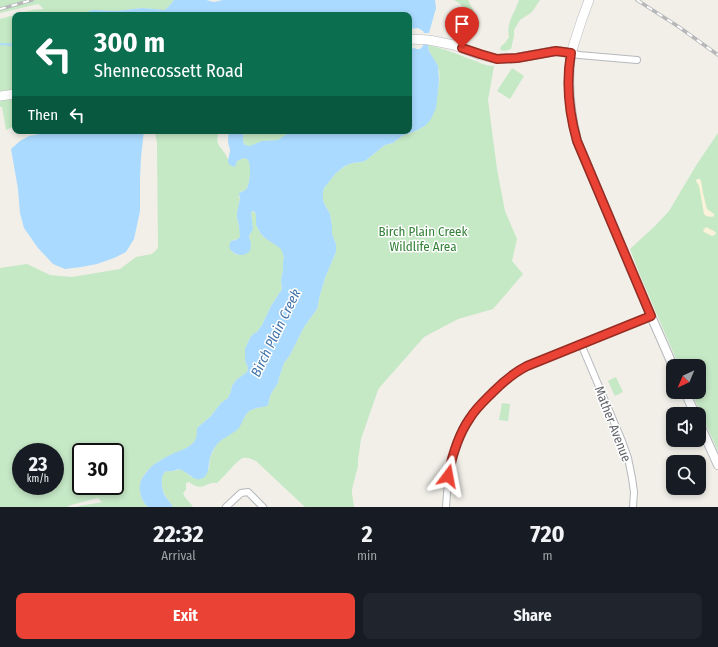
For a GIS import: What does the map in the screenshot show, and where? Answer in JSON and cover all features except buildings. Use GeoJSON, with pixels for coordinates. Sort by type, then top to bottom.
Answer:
{"type":"FeatureCollection","features":[{"type":"Feature","properties":{"kind":"main road"},"geometry":{"type":"LineString","coordinates":[[412,39],[454,45],[497,59],[517,58],[556,51],[571,53],[589,0]]}},
{"type":"Feature","properties":{"kind":"main road"},"geometry":{"type":"LineString","coordinates":[[0,96],[12,94]]}},
{"type":"Feature","properties":{"kind":"street"},"geometry":{"type":"LineString","coordinates":[[637,60],[571,53],[569,88],[573,127],[577,141],[670,359]]}},
{"type":"Feature","properties":{"kind":"street"},"geometry":{"type":"LineString","coordinates":[[446,507],[448,476],[460,434],[476,410],[501,384],[515,372],[527,366],[651,316]]}},
{"type":"Feature","properties":{"kind":"street","name":"Mather Avenue"},"geometry":{"type":"LineString","coordinates":[[581,344],[628,458],[634,492],[633,507]]}},
{"type":"Feature","properties":{"kind":"street"},"geometry":{"type":"LineString","coordinates":[[706,438],[718,465]]}},
{"type":"Feature","properties":{"kind":"street"},"geometry":{"type":"LineString","coordinates":[[226,507],[241,493],[248,492],[262,507]]}},
{"type":"Feature","properties":{"kind":"green space"},"geometry":{"type":"Polygon","coordinates":[[[0,0],[174,0],[165,10],[142,8],[116,11],[94,10],[89,12],[25,12],[44,9],[38,4],[0,13],[0,0]]]}},
{"type":"Feature","properties":{"kind":"green space"},"geometry":{"type":"Polygon","coordinates":[[[454,0],[468,0],[480,23],[479,27],[475,27],[464,8],[454,0]]]}},
{"type":"Feature","properties":{"kind":"green space"},"geometry":{"type":"Polygon","coordinates":[[[519,0],[540,0],[532,12],[520,20],[514,30],[511,49],[505,51],[500,50],[501,46],[509,37],[508,32],[510,22],[519,0]]]}},
{"type":"Feature","properties":{"kind":"green space"},"geometry":{"type":"Polygon","coordinates":[[[12,16],[12,127],[6,130],[2,107],[0,107],[0,19],[12,16]]]}},
{"type":"Feature","properties":{"kind":"green space","name":"Birch Plain Creek Wildlife Area"},"geometry":{"type":"Polygon","coordinates":[[[428,45],[490,66],[494,66],[488,100],[497,169],[505,211],[517,239],[512,261],[523,274],[493,309],[458,319],[424,337],[380,387],[361,439],[358,466],[352,489],[354,507],[305,507],[256,461],[250,458],[243,458],[240,459],[217,483],[198,487],[189,482],[186,483],[186,490],[183,493],[193,507],[173,507],[163,491],[163,474],[167,471],[182,470],[191,477],[209,469],[210,458],[216,445],[223,438],[238,429],[246,414],[250,410],[259,408],[269,402],[270,396],[278,383],[284,363],[290,355],[304,327],[317,309],[325,278],[336,252],[336,244],[332,234],[330,214],[323,201],[324,188],[336,173],[348,164],[365,161],[385,145],[393,143],[402,136],[412,134],[412,132],[426,125],[436,98],[440,77],[438,67],[428,45]]]}},
{"type":"Feature","properties":{"kind":"green space"},"geometry":{"type":"Polygon","coordinates":[[[512,68],[524,76],[510,99],[497,91],[512,68]]]}},
{"type":"Feature","properties":{"kind":"green space"},"geometry":{"type":"Polygon","coordinates":[[[718,133],[718,451],[706,425],[706,407],[698,407],[694,399],[706,399],[706,359],[676,359],[630,249],[669,211],[697,164],[718,133]]]}},
{"type":"Feature","properties":{"kind":"green space"},"geometry":{"type":"Polygon","coordinates":[[[155,134],[218,134],[218,143],[231,165],[234,167],[238,160],[245,158],[250,164],[249,184],[246,190],[240,192],[239,197],[240,199],[237,216],[240,236],[239,239],[233,240],[231,251],[237,255],[250,238],[249,236],[252,230],[251,212],[253,211],[256,215],[256,225],[261,234],[281,248],[284,258],[281,280],[282,289],[271,306],[262,325],[257,332],[253,334],[247,344],[245,360],[248,368],[247,372],[236,380],[232,386],[228,398],[221,403],[211,416],[197,428],[197,437],[194,442],[182,451],[167,456],[159,461],[145,473],[141,481],[140,491],[143,500],[148,507],[77,507],[102,502],[98,498],[67,507],[0,507],[0,268],[27,264],[50,275],[72,277],[120,269],[136,257],[152,254],[158,248],[157,144],[155,134]]]}},
{"type":"Feature","properties":{"kind":"green space"},"geometry":{"type":"Polygon","coordinates":[[[244,134],[287,134],[278,140],[262,141],[251,146],[246,146],[243,141],[244,134]]]}},
{"type":"Feature","properties":{"kind":"green space"},"geometry":{"type":"Polygon","coordinates":[[[616,377],[623,392],[615,396],[608,381],[616,377]]]}},
{"type":"Feature","properties":{"kind":"green space"},"geometry":{"type":"Polygon","coordinates":[[[502,403],[510,404],[508,421],[499,420],[502,403]]]}},
{"type":"Feature","properties":{"kind":"sand"},"geometry":{"type":"Polygon","coordinates":[[[697,179],[700,179],[701,181],[707,209],[714,214],[712,217],[704,214],[699,186],[696,181],[697,179]]]}},
{"type":"Feature","properties":{"kind":"sand"},"geometry":{"type":"Polygon","coordinates":[[[706,227],[714,231],[716,233],[715,235],[712,236],[704,232],[703,230],[706,227]]]}},
{"type":"Feature","properties":{"kind":"water"},"geometry":{"type":"Polygon","coordinates":[[[174,0],[206,0],[214,2],[223,0],[435,0],[436,8],[429,33],[424,33],[418,28],[412,29],[412,12],[88,12],[94,10],[116,11],[142,8],[165,10],[174,0]]]}},
{"type":"Feature","properties":{"kind":"water"},"geometry":{"type":"Polygon","coordinates":[[[423,44],[428,45],[429,51],[438,66],[439,81],[436,108],[431,119],[426,125],[412,132],[412,48],[420,49],[423,44]]]}},
{"type":"Feature","properties":{"kind":"water"},"geometry":{"type":"Polygon","coordinates":[[[40,134],[144,134],[141,157],[140,211],[134,239],[126,252],[97,264],[65,269],[53,264],[38,248],[24,228],[20,213],[18,189],[11,149],[20,141],[29,136],[40,134]]]}},
{"type":"Feature","properties":{"kind":"water","name":"Birch Plain Creek"},"geometry":{"type":"Polygon","coordinates":[[[228,134],[244,134],[245,145],[250,146],[262,141],[278,140],[287,134],[407,134],[393,143],[385,145],[365,161],[352,163],[345,166],[336,173],[324,188],[323,201],[330,214],[332,234],[336,244],[336,252],[325,278],[317,309],[304,327],[290,355],[284,363],[278,383],[270,396],[268,405],[248,412],[237,430],[222,439],[217,444],[209,461],[207,474],[203,478],[194,478],[180,470],[165,472],[162,478],[164,494],[173,507],[148,507],[142,500],[140,493],[142,478],[157,462],[187,448],[192,444],[196,439],[197,428],[211,416],[221,403],[228,398],[232,386],[236,380],[247,372],[248,368],[245,360],[245,349],[250,338],[262,325],[271,306],[282,289],[281,280],[284,258],[282,251],[261,234],[256,225],[256,215],[254,211],[251,212],[253,229],[249,236],[251,245],[250,251],[244,255],[240,255],[234,253],[230,248],[231,241],[240,237],[237,218],[240,199],[239,193],[247,188],[250,177],[250,164],[246,158],[237,161],[235,167],[228,163],[230,151],[228,134]]]}},
{"type":"Feature","properties":{"kind":"waterway"},"geometry":{"type":"LineString","coordinates":[[0,44],[12,45]]}},
{"type":"Feature","properties":{"kind":"railway"},"geometry":{"type":"LineString","coordinates":[[0,9],[32,0]]}},
{"type":"Feature","properties":{"kind":"railway"},"geometry":{"type":"LineString","coordinates":[[637,0],[679,27],[718,55]]}},
{"type":"Feature","properties":{"kind":"route"},"geometry":{"type":"LineString","coordinates":[[448,476],[460,434],[470,418],[486,399],[515,372],[651,316],[577,141],[573,127],[569,88],[571,53],[556,51],[517,58],[497,59],[462,48]]}}]}
